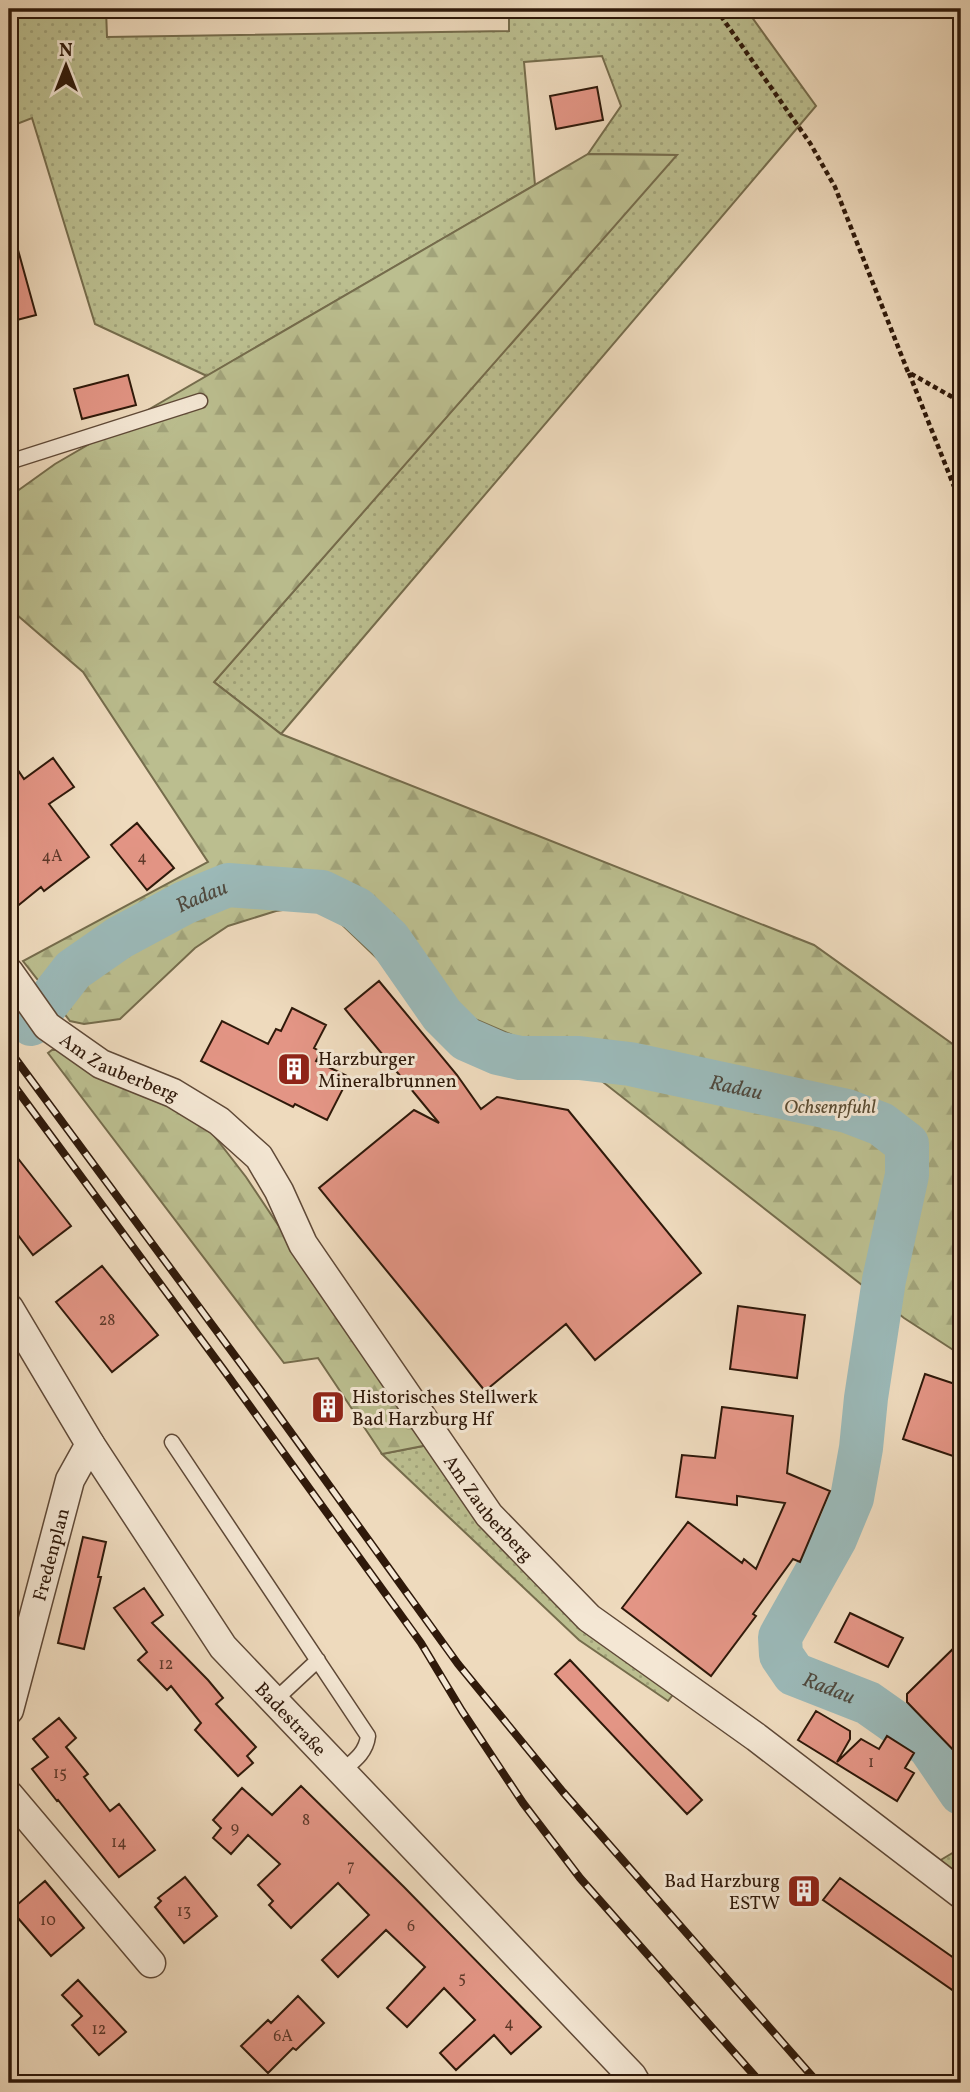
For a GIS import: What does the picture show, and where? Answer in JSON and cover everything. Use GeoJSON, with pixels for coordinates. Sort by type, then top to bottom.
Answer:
{"type":"FeatureCollection","features":[{"type":"Feature","properties":{"kind":"street","name":"Am Zauberberg"},"geometry":{"type":"LineString","coordinates":[[13,978],[47,1026],[101,1063],[173,1093],[219,1121],[259,1157],[279,1191],[303,1244],[489,1515],[589,1618],[757,1737],[961,1894]]}},
{"type":"Feature","properties":{"kind":"street","name":"Badestraße"},"geometry":{"type":"LineString","coordinates":[[9,1308],[90,1444],[223,1647],[636,2083]]}},
{"type":"Feature","properties":{"kind":"street","name":"Fredenplan"},"geometry":{"type":"LineString","coordinates":[[9,1710],[70,1480],[90,1444]]}},
{"type":"Feature","properties":{"kind":"street"},"geometry":{"type":"LineString","coordinates":[[9,1795],[151,1963]]}},
{"type":"Feature","properties":{"kind":"lane"},"geometry":{"type":"LineString","coordinates":[[9,461],[200,401]]}},
{"type":"Feature","properties":{"kind":"lane"},"geometry":{"type":"LineString","coordinates":[[172,1442],[369,1736],[367,1746],[361,1754],[341,1772]]}},
{"type":"Feature","properties":{"kind":"lane"},"geometry":{"type":"LineString","coordinates":[[275,1701],[318,1660]]}},
{"type":"Feature","properties":{"kind":"path"},"geometry":{"type":"LineString","coordinates":[[716,9],[810,143],[835,187],[961,504]]}},
{"type":"Feature","properties":{"kind":"path"},"geometry":{"type":"LineString","coordinates":[[908,372],[961,402]]}},
{"type":"Feature","properties":{"kind":"green space"},"geometry":{"type":"Polygon","coordinates":[[[9,9],[106,9],[107,37],[509,31],[509,9],[746,9],[816,106],[281,734],[214,682],[676,155],[588,154],[621,106],[602,56],[524,62],[535,185],[207,376],[95,324],[32,118],[9,127],[9,9]]]}},
{"type":"Feature","properties":{"kind":"green space","name":"Ochsenpfuhl"},"geometry":{"type":"Polygon","coordinates":[[[588,154],[677,155],[214,682],[281,734],[814,945],[961,1050],[961,1355],[904,1318],[580,1064],[412,992],[333,916],[303,907],[276,911],[228,926],[195,948],[120,1019],[84,1024],[70,1021],[23,961],[208,862],[83,672],[9,608],[9,497],[55,464],[588,154]]]}},
{"type":"Feature","properties":{"kind":"green space"},"geometry":{"type":"Polygon","coordinates":[[[52,1050],[168,1103],[205,1124],[246,1177],[428,1445],[382,1454],[318,1358],[284,1363],[48,1053],[52,1050]]]}},
{"type":"Feature","properties":{"kind":"green space"},"geometry":{"type":"Polygon","coordinates":[[[428,1445],[675,1692],[668,1701],[579,1640],[382,1454],[428,1445]]]}},
{"type":"Feature","properties":{"kind":"green space"},"geometry":{"type":"Polygon","coordinates":[[[961,1848],[961,1877],[939,1861],[961,1848]]]}},
{"type":"Feature","properties":{"kind":"building"},"geometry":{"type":"Polygon","coordinates":[[[597,87],[603,120],[556,129],[550,96],[597,87]]]}},
{"type":"Feature","properties":{"kind":"building"},"geometry":{"type":"Polygon","coordinates":[[[15,239],[36,315],[13,321],[9,307],[9,240],[15,239]]]}},
{"type":"Feature","properties":{"kind":"building"},"geometry":{"type":"Polygon","coordinates":[[[128,375],[136,405],[82,419],[74,389],[128,375]]]}},
{"type":"Feature","properties":{"kind":"building"},"geometry":{"type":"Polygon","coordinates":[[[9,757],[24,779],[53,758],[74,787],[49,804],[89,857],[44,891],[41,887],[9,913],[9,757]]]}},
{"type":"Feature","properties":{"kind":"building"},"geometry":{"type":"Polygon","coordinates":[[[137,823],[174,868],[147,890],[111,845],[137,823]]]}},
{"type":"Feature","properties":{"kind":"building"},"geometry":{"type":"Polygon","coordinates":[[[379,981],[457,1075],[481,1109],[497,1097],[568,1110],[701,1273],[595,1360],[566,1324],[485,1391],[319,1188],[414,1110],[439,1123],[345,1009],[379,981]]]}},
{"type":"Feature","properties":{"kind":"building"},"geometry":{"type":"Polygon","coordinates":[[[292,1008],[326,1025],[314,1048],[321,1052],[316,1061],[349,1077],[327,1120],[295,1104],[293,1107],[201,1061],[222,1021],[268,1044],[276,1029],[281,1031],[292,1008]]]}},
{"type":"Feature","properties":{"kind":"building"},"geometry":{"type":"Polygon","coordinates":[[[9,1147],[71,1226],[33,1255],[9,1223],[9,1147]]]}},
{"type":"Feature","properties":{"kind":"building"},"geometry":{"type":"Polygon","coordinates":[[[102,1266],[158,1335],[112,1372],[56,1302],[102,1266]]]}},
{"type":"Feature","properties":{"kind":"building"},"geometry":{"type":"Polygon","coordinates":[[[738,1306],[805,1315],[797,1378],[730,1369],[738,1306]]]}},
{"type":"Feature","properties":{"kind":"building"},"geometry":{"type":"Polygon","coordinates":[[[925,1374],[961,1386],[961,1431],[953,1456],[903,1439],[925,1374]]]}},
{"type":"Feature","properties":{"kind":"building"},"geometry":{"type":"Polygon","coordinates":[[[722,1407],[793,1416],[787,1473],[830,1491],[800,1562],[793,1559],[753,1614],[756,1616],[711,1676],[622,1608],[688,1522],[742,1563],[744,1559],[756,1569],[785,1503],[737,1496],[737,1505],[676,1497],[682,1455],[715,1458],[722,1407]]]}},
{"type":"Feature","properties":{"kind":"building"},"geometry":{"type":"Polygon","coordinates":[[[83,1537],[106,1542],[98,1577],[101,1577],[84,1649],[58,1643],[83,1537]]]}},
{"type":"Feature","properties":{"kind":"building"},"geometry":{"type":"Polygon","coordinates":[[[144,1588],[163,1615],[152,1623],[208,1680],[223,1698],[216,1704],[256,1747],[247,1756],[253,1763],[238,1776],[195,1730],[201,1723],[171,1686],[167,1690],[138,1660],[147,1652],[114,1608],[144,1588]]]}},
{"type":"Feature","properties":{"kind":"building"},"geometry":{"type":"Polygon","coordinates":[[[850,1613],[903,1638],[888,1667],[835,1642],[850,1613]]]}},
{"type":"Feature","properties":{"kind":"building"},"geometry":{"type":"Polygon","coordinates":[[[961,1641],[961,1758],[907,1702],[907,1694],[961,1641]]]}},
{"type":"Feature","properties":{"kind":"building"},"geometry":{"type":"Polygon","coordinates":[[[570,1660],[702,1800],[687,1814],[555,1674],[570,1660]]]}},
{"type":"Feature","properties":{"kind":"building"},"geometry":{"type":"Polygon","coordinates":[[[816,1711],[850,1731],[850,1739],[837,1762],[861,1739],[879,1749],[887,1736],[914,1753],[905,1768],[914,1773],[897,1801],[798,1740],[816,1711]]]}},
{"type":"Feature","properties":{"kind":"building"},"geometry":{"type":"Polygon","coordinates":[[[59,1718],[76,1738],[66,1747],[88,1774],[84,1777],[110,1811],[119,1804],[155,1850],[119,1877],[32,1769],[48,1757],[33,1739],[59,1718]]]}},
{"type":"Feature","properties":{"kind":"building"},"geometry":{"type":"Polygon","coordinates":[[[301,1786],[541,2027],[511,2054],[494,2035],[456,2070],[440,2053],[475,2020],[444,1988],[407,2027],[387,2008],[425,1967],[386,1930],[338,1977],[322,1960],[369,1915],[338,1883],[291,1928],[269,1905],[273,1901],[258,1885],[280,1864],[248,1835],[231,1854],[213,1838],[221,1828],[213,1820],[242,1788],[272,1815],[301,1786]]]}},
{"type":"Feature","properties":{"kind":"building"},"geometry":{"type":"Polygon","coordinates":[[[185,1877],[217,1916],[184,1943],[155,1907],[161,1901],[158,1898],[185,1877]]]}},
{"type":"Feature","properties":{"kind":"building"},"geometry":{"type":"Polygon","coordinates":[[[840,1878],[961,1963],[961,1996],[823,1900],[840,1878]]]}},
{"type":"Feature","properties":{"kind":"building"},"geometry":{"type":"Polygon","coordinates":[[[45,1881],[84,1928],[51,1956],[11,1910],[45,1881]]]}},
{"type":"Feature","properties":{"kind":"building"},"geometry":{"type":"Polygon","coordinates":[[[78,1980],[126,2032],[99,2055],[72,2025],[82,2016],[62,1995],[78,1980]]]}},
{"type":"Feature","properties":{"kind":"building"},"geometry":{"type":"Polygon","coordinates":[[[298,1996],[324,2023],[268,2073],[241,2046],[268,2020],[271,2023],[298,1996]]]}},
{"type":"Feature","properties":{"kind":"waterway","name":"Radau"},"geometry":{"type":"LineString","coordinates":[[31,1024],[73,970],[119,938],[184,903],[228,885],[322,892],[357,909],[389,939],[442,1015],[466,1039],[498,1053],[520,1058],[579,1058],[630,1064],[847,1111],[881,1124],[907,1144],[907,1175],[884,1280],[852,1498],[835,1539],[780,1637],[781,1655],[794,1674],[868,1703],[929,1746],[961,1793]]}},
{"type":"Feature","properties":{"kind":"railway"},"geometry":{"type":"LineString","coordinates":[[9,1050],[261,1391],[458,1664],[563,1792],[818,2083]]}},
{"type":"Feature","properties":{"kind":"railway"},"geometry":{"type":"LineString","coordinates":[[9,1079],[421,1643],[523,1803],[580,1878],[761,2083]]}},
{"type":"Feature","properties":{"kind":"place","name":"Harzburger Mineralbrunnen"},"geometry":{"type":"Point","coordinates":[294,1069]}},
{"type":"Feature","properties":{"kind":"place","name":"Historisches Stellwerk Bad Harzburg Hf"},"geometry":{"type":"Point","coordinates":[328,1407]}},
{"type":"Feature","properties":{"kind":"place","name":"Bad Harzburg ESTW"},"geometry":{"type":"Point","coordinates":[804,1891]}}]}
